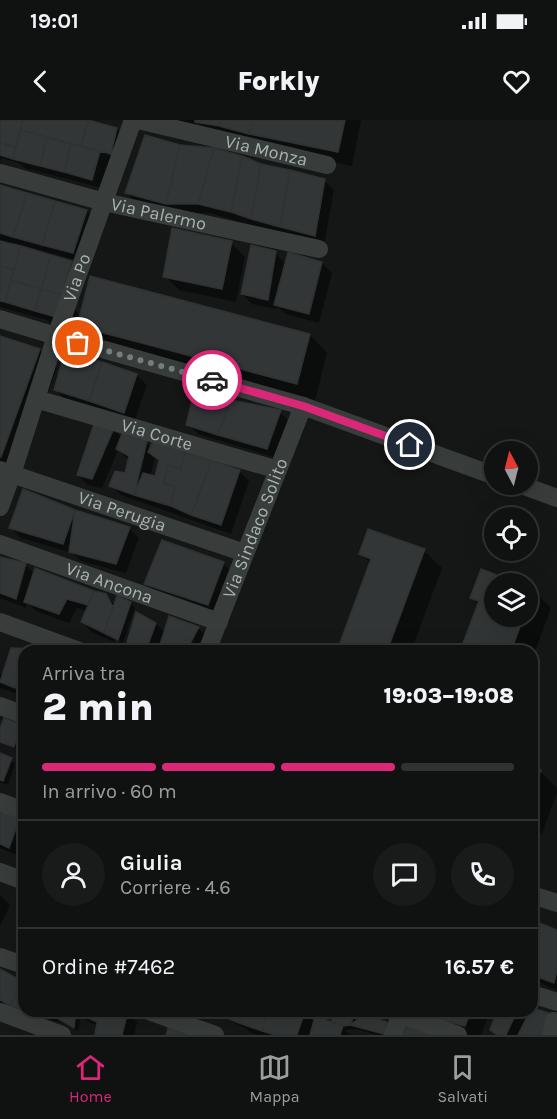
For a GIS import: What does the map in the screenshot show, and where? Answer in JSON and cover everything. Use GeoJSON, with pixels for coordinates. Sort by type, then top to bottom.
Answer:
{"type":"FeatureCollection","features":[{"type":"Feature","properties":{"kind":"street","name":"Via Monza"},"geometry":{"type":"LineString","coordinates":[[135,120],[327,165]]}},
{"type":"Feature","properties":{"kind":"street","name":"Via Po"},"geometry":{"type":"LineString","coordinates":[[0,507],[6,472],[36,399],[56,336],[135,120]]}},
{"type":"Feature","properties":{"kind":"street","name":"Via Palermo"},"geometry":{"type":"LineString","coordinates":[[0,173],[104,202],[320,249]]}},
{"type":"Feature","properties":{"kind":"street"},"geometry":{"type":"LineString","coordinates":[[0,319],[303,406],[484,472]]}},
{"type":"Feature","properties":{"kind":"street","name":"Via Corte"},"geometry":{"type":"LineString","coordinates":[[36,399],[278,470]]}},
{"type":"Feature","properties":{"kind":"street","name":"Via Sindaco Solito"},"geometry":{"type":"LineString","coordinates":[[209,645],[303,406]]}},
{"type":"Feature","properties":{"kind":"street","name":"Via Perugia"},"geometry":{"type":"LineString","coordinates":[[6,472],[246,553]]}},
{"type":"Feature","properties":{"kind":"street"},"geometry":{"type":"LineString","coordinates":[[538,491],[557,498]]}},
{"type":"Feature","properties":{"kind":"street","name":"Via Ancona"},"geometry":{"type":"LineString","coordinates":[[0,544],[219,622]]}},
{"type":"Feature","properties":{"kind":"street"},"geometry":{"type":"LineString","coordinates":[[0,622],[63,645]]}},
{"type":"Feature","properties":{"kind":"street"},"geometry":{"type":"LineString","coordinates":[[0,706],[18,713]]}},
{"type":"Feature","properties":{"kind":"street"},"geometry":{"type":"LineString","coordinates":[[0,802],[18,809]]}},
{"type":"Feature","properties":{"kind":"street"},"geometry":{"type":"LineString","coordinates":[[0,872],[18,879]]}},
{"type":"Feature","properties":{"kind":"street"},"geometry":{"type":"LineString","coordinates":[[538,897],[557,903]]}},
{"type":"Feature","properties":{"kind":"street"},"geometry":{"type":"LineString","coordinates":[[0,957],[18,963]]}},
{"type":"Feature","properties":{"kind":"street"},"geometry":{"type":"LineString","coordinates":[[538,996],[557,1002]]}},
{"type":"Feature","properties":{"kind":"street"},"geometry":{"type":"LineString","coordinates":[[0,1012],[62,1035]]}},
{"type":"Feature","properties":{"kind":"street"},"geometry":{"type":"LineString","coordinates":[[166,1017],[215,1035]]}},
{"type":"Feature","properties":{"kind":"street"},"geometry":{"type":"LineString","coordinates":[[393,1035],[397,1017]]}},
{"type":"Feature","properties":{"kind":"street"},"geometry":{"type":"LineString","coordinates":[[411,1017],[458,1035]]}},
{"type":"Feature","properties":{"kind":"building"},"geometry":{"type":"Polygon","coordinates":[[[0,120],[23,120],[16,147],[0,143],[0,120]]]}},
{"type":"Feature","properties":{"kind":"building"},"geometry":{"type":"Polygon","coordinates":[[[23,120],[88,120],[81,146],[20,130],[23,120]]]}},
{"type":"Feature","properties":{"kind":"building"},"geometry":{"type":"Polygon","coordinates":[[[88,120],[117,128],[111,154],[81,146],[88,120]]]}},
{"type":"Feature","properties":{"kind":"building"},"geometry":{"type":"Polygon","coordinates":[[[195,120],[221,120],[219,126],[195,122],[195,120]]]}},
{"type":"Feature","properties":{"kind":"building"},"geometry":{"type":"Polygon","coordinates":[[[221,120],[254,120],[249,134],[219,126],[221,120]]]}},
{"type":"Feature","properties":{"kind":"building"},"geometry":{"type":"Polygon","coordinates":[[[254,120],[345,120],[338,152],[249,134],[254,120]]]}},
{"type":"Feature","properties":{"kind":"building"},"geometry":{"type":"Polygon","coordinates":[[[20,130],[47,137],[40,166],[13,159],[20,130]]]}},
{"type":"Feature","properties":{"kind":"building"},"geometry":{"type":"Polygon","coordinates":[[[145,135],[180,145],[166,204],[125,193],[145,135]]]}},
{"type":"Feature","properties":{"kind":"building"},"geometry":{"type":"Polygon","coordinates":[[[47,137],[71,144],[64,172],[40,166],[47,137]]]}},
{"type":"Feature","properties":{"kind":"building"},"geometry":{"type":"Polygon","coordinates":[[[0,143],[16,147],[13,159],[0,155],[0,143]]]}},
{"type":"Feature","properties":{"kind":"building"},"geometry":{"type":"Polygon","coordinates":[[[71,144],[100,151],[92,180],[64,172],[71,144]]]}},
{"type":"Feature","properties":{"kind":"building"},"geometry":{"type":"Polygon","coordinates":[[[180,145],[214,148],[198,204],[166,204],[180,145]]]}},
{"type":"Feature","properties":{"kind":"building"},"geometry":{"type":"Polygon","coordinates":[[[214,148],[242,156],[231,212],[198,204],[214,148]]]}},
{"type":"Feature","properties":{"kind":"building"},"geometry":{"type":"Polygon","coordinates":[[[242,156],[261,164],[251,219],[231,212],[242,156]]]}},
{"type":"Feature","properties":{"kind":"building"},"geometry":{"type":"Polygon","coordinates":[[[261,164],[290,170],[280,227],[251,219],[261,164]]]}},
{"type":"Feature","properties":{"kind":"building"},"geometry":{"type":"Polygon","coordinates":[[[290,170],[325,179],[315,236],[280,227],[290,170]]]}},
{"type":"Feature","properties":{"kind":"building"},"geometry":{"type":"Polygon","coordinates":[[[0,185],[27,193],[13,237],[0,233],[0,185]]]}},
{"type":"Feature","properties":{"kind":"building"},"geometry":{"type":"Polygon","coordinates":[[[27,193],[55,201],[42,245],[13,237],[27,193]]]}},
{"type":"Feature","properties":{"kind":"building"},"geometry":{"type":"Polygon","coordinates":[[[55,201],[87,210],[73,253],[42,245],[55,201]]]}},
{"type":"Feature","properties":{"kind":"building"},"geometry":{"type":"Polygon","coordinates":[[[172,228],[232,241],[222,289],[163,277],[172,228]]]}},
{"type":"Feature","properties":{"kind":"building"},"geometry":{"type":"Polygon","coordinates":[[[0,241],[21,246],[14,270],[0,266],[0,241]]]}},
{"type":"Feature","properties":{"kind":"building"},"geometry":{"type":"Polygon","coordinates":[[[251,245],[276,251],[268,300],[241,294],[251,245]]]}},
{"type":"Feature","properties":{"kind":"building"},"geometry":{"type":"Polygon","coordinates":[[[21,246],[51,255],[41,289],[11,280],[21,246]]]}},
{"type":"Feature","properties":{"kind":"building"},"geometry":{"type":"Polygon","coordinates":[[[288,252],[322,262],[309,314],[274,305],[288,252]]]}},
{"type":"Feature","properties":{"kind":"building"},"geometry":{"type":"Polygon","coordinates":[[[51,255],[72,261],[62,295],[41,289],[51,255]]]}},
{"type":"Feature","properties":{"kind":"building"},"geometry":{"type":"Polygon","coordinates":[[[0,266],[14,270],[5,302],[0,301],[0,266]]]}},
{"type":"Feature","properties":{"kind":"building"},"geometry":{"type":"Polygon","coordinates":[[[90,276],[310,334],[297,384],[77,326],[90,276]]]}},
{"type":"Feature","properties":{"kind":"building"},"geometry":{"type":"Polygon","coordinates":[[[11,280],[41,289],[35,311],[5,302],[11,280]]]}},
{"type":"Feature","properties":{"kind":"building"},"geometry":{"type":"Polygon","coordinates":[[[41,289],[62,295],[56,317],[35,311],[41,289]]]}},
{"type":"Feature","properties":{"kind":"building"},"geometry":{"type":"Polygon","coordinates":[[[0,336],[40,349],[1,457],[0,457],[0,336]]]}},
{"type":"Feature","properties":{"kind":"building"},"geometry":{"type":"Polygon","coordinates":[[[65,351],[102,362],[89,401],[54,390],[65,351]]]}},
{"type":"Feature","properties":{"kind":"building"},"geometry":{"type":"Polygon","coordinates":[[[102,362],[137,374],[124,413],[89,401],[102,362]]]}},
{"type":"Feature","properties":{"kind":"building"},"geometry":{"type":"Polygon","coordinates":[[[195,389],[231,400],[218,435],[186,425],[195,389]]]}},
{"type":"Feature","properties":{"kind":"building"},"geometry":{"type":"Polygon","coordinates":[[[231,400],[281,410],[267,449],[218,435],[231,400]]]}},
{"type":"Feature","properties":{"kind":"building"},"geometry":{"type":"Polygon","coordinates":[[[95,421],[114,428],[92,479],[77,475],[95,421]]]}},
{"type":"Feature","properties":{"kind":"building"},"geometry":{"type":"Polygon","coordinates":[[[122,434],[147,441],[134,495],[109,486],[115,471],[125,473],[129,456],[116,449],[122,434]]]}},
{"type":"Feature","properties":{"kind":"building"},"geometry":{"type":"Polygon","coordinates":[[[154,439],[185,453],[181,469],[168,465],[164,483],[175,487],[171,506],[134,495],[143,473],[155,476],[159,460],[148,452],[154,439]]]}},
{"type":"Feature","properties":{"kind":"building"},"geometry":{"type":"Polygon","coordinates":[[[185,453],[212,460],[191,515],[171,506],[175,487],[164,483],[168,465],[181,469],[185,453]]]}},
{"type":"Feature","properties":{"kind":"building"},"geometry":{"type":"Polygon","coordinates":[[[212,460],[240,470],[221,525],[191,515],[212,460]]]}},
{"type":"Feature","properties":{"kind":"building"},"geometry":{"type":"Polygon","coordinates":[[[23,489],[75,510],[63,544],[9,528],[23,489]]]}},
{"type":"Feature","properties":{"kind":"building"},"geometry":{"type":"Polygon","coordinates":[[[75,510],[130,527],[116,564],[69,552],[75,510]]]}},
{"type":"Feature","properties":{"kind":"building"},"geometry":{"type":"Polygon","coordinates":[[[368,529],[425,549],[389,645],[339,645],[371,559],[359,554],[368,529]]]}},
{"type":"Feature","properties":{"kind":"building"},"geometry":{"type":"Polygon","coordinates":[[[162,540],[224,562],[208,605],[144,584],[162,540]]]}},
{"type":"Feature","properties":{"kind":"building"},"geometry":{"type":"Polygon","coordinates":[[[0,557],[26,563],[16,599],[0,593],[0,557]]]}},
{"type":"Feature","properties":{"kind":"building"},"geometry":{"type":"Polygon","coordinates":[[[35,568],[94,591],[88,605],[67,599],[59,614],[24,602],[35,568]]]}},
{"type":"Feature","properties":{"kind":"building"},"geometry":{"type":"Polygon","coordinates":[[[481,569],[491,573],[484,573],[484,627],[520,627],[513,645],[462,645],[479,601],[470,598],[481,569]]]}},
{"type":"Feature","properties":{"kind":"building"},"geometry":{"type":"Polygon","coordinates":[[[94,591],[106,594],[113,607],[104,633],[81,622],[94,591]]]}},
{"type":"Feature","properties":{"kind":"building"},"geometry":{"type":"Polygon","coordinates":[[[117,596],[131,602],[118,640],[104,633],[117,596]]]}},
{"type":"Feature","properties":{"kind":"building"},"geometry":{"type":"Polygon","coordinates":[[[136,612],[156,623],[148,645],[134,645],[127,642],[136,612]]]}},
{"type":"Feature","properties":{"kind":"building"},"geometry":{"type":"Polygon","coordinates":[[[169,616],[199,627],[189,645],[160,645],[169,616]]]}},
{"type":"Feature","properties":{"kind":"building"},"geometry":{"type":"Polygon","coordinates":[[[11,648],[18,648],[18,683],[15,688],[0,682],[11,648]]]}},
{"type":"Feature","properties":{"kind":"building"},"geometry":{"type":"Polygon","coordinates":[[[4,718],[18,724],[18,734],[14,747],[0,742],[0,728],[4,718]]]}},
{"type":"Feature","properties":{"kind":"building"},"geometry":{"type":"Polygon","coordinates":[[[0,753],[12,758],[3,781],[0,780],[0,753]]]}},
{"type":"Feature","properties":{"kind":"building"},"geometry":{"type":"Polygon","coordinates":[[[0,810],[18,817],[18,823],[9,848],[0,844],[0,810]]]}},
{"type":"Feature","properties":{"kind":"building"},"geometry":{"type":"Polygon","coordinates":[[[538,922],[557,930],[557,970],[554,983],[538,977],[538,922]]]}},
{"type":"Feature","properties":{"kind":"building"},"geometry":{"type":"Polygon","coordinates":[[[0,969],[18,979],[18,989],[10,1006],[0,1000],[0,969]]]}},
{"type":"Feature","properties":{"kind":"building"},"geometry":{"type":"Polygon","coordinates":[[[18,989],[18,1008],[10,1006],[18,989]]]}},
{"type":"Feature","properties":{"kind":"building"},"geometry":{"type":"Polygon","coordinates":[[[538,1010],[549,1013],[542,1035],[518,1035],[527,1017],[538,1017],[538,1010]]]}},
{"type":"Feature","properties":{"kind":"building"},"geometry":{"type":"Polygon","coordinates":[[[55,1017],[75,1017],[74,1028],[55,1017]]]}},
{"type":"Feature","properties":{"kind":"building"},"geometry":{"type":"Polygon","coordinates":[[[86,1017],[126,1017],[122,1035],[95,1035],[97,1022],[86,1017]]]}},
{"type":"Feature","properties":{"kind":"building"},"geometry":{"type":"Polygon","coordinates":[[[224,1017],[241,1017],[239,1023],[224,1017]]]}},
{"type":"Feature","properties":{"kind":"building"},"geometry":{"type":"Polygon","coordinates":[[[241,1017],[266,1017],[262,1031],[239,1023],[241,1017]]]}},
{"type":"Feature","properties":{"kind":"building"},"geometry":{"type":"Polygon","coordinates":[[[266,1017],[303,1017],[297,1035],[275,1035],[262,1031],[266,1017]]]}},
{"type":"Feature","properties":{"kind":"building"},"geometry":{"type":"Polygon","coordinates":[[[315,1017],[343,1026],[340,1035],[310,1035],[315,1017]]]}},
{"type":"Feature","properties":{"kind":"building"},"geometry":{"type":"Polygon","coordinates":[[[333,1017],[353,1017],[350,1025],[343,1026],[331,1022],[333,1017]]]}},
{"type":"Feature","properties":{"kind":"building"},"geometry":{"type":"Polygon","coordinates":[[[361,1017],[373,1017],[389,1023],[384,1034],[350,1025],[361,1017]]]}},
{"type":"Feature","properties":{"kind":"building"},"geometry":{"type":"Polygon","coordinates":[[[431,1017],[469,1017],[465,1026],[431,1017]]]}},
{"type":"Feature","properties":{"kind":"building"},"geometry":{"type":"Polygon","coordinates":[[[495,1017],[514,1017],[506,1035],[497,1035],[490,1030],[495,1017]]]}},
{"type":"Feature","properties":{"kind":"building"},"geometry":{"type":"Polygon","coordinates":[[[408,1023],[433,1035],[403,1035],[408,1023]]]}},
{"type":"Feature","properties":{"kind":"building"},"geometry":{"type":"Polygon","coordinates":[[[168,1028],[188,1035],[166,1035],[168,1028]]]}},
{"type":"Feature","properties":{"kind":"way so far"},"geometry":{"type":"LineString","coordinates":[[78,343],[212,380]]}},
{"type":"Feature","properties":{"kind":"route"},"geometry":{"type":"LineString","coordinates":[[212,380],[303,406],[410,445]]}}]}
